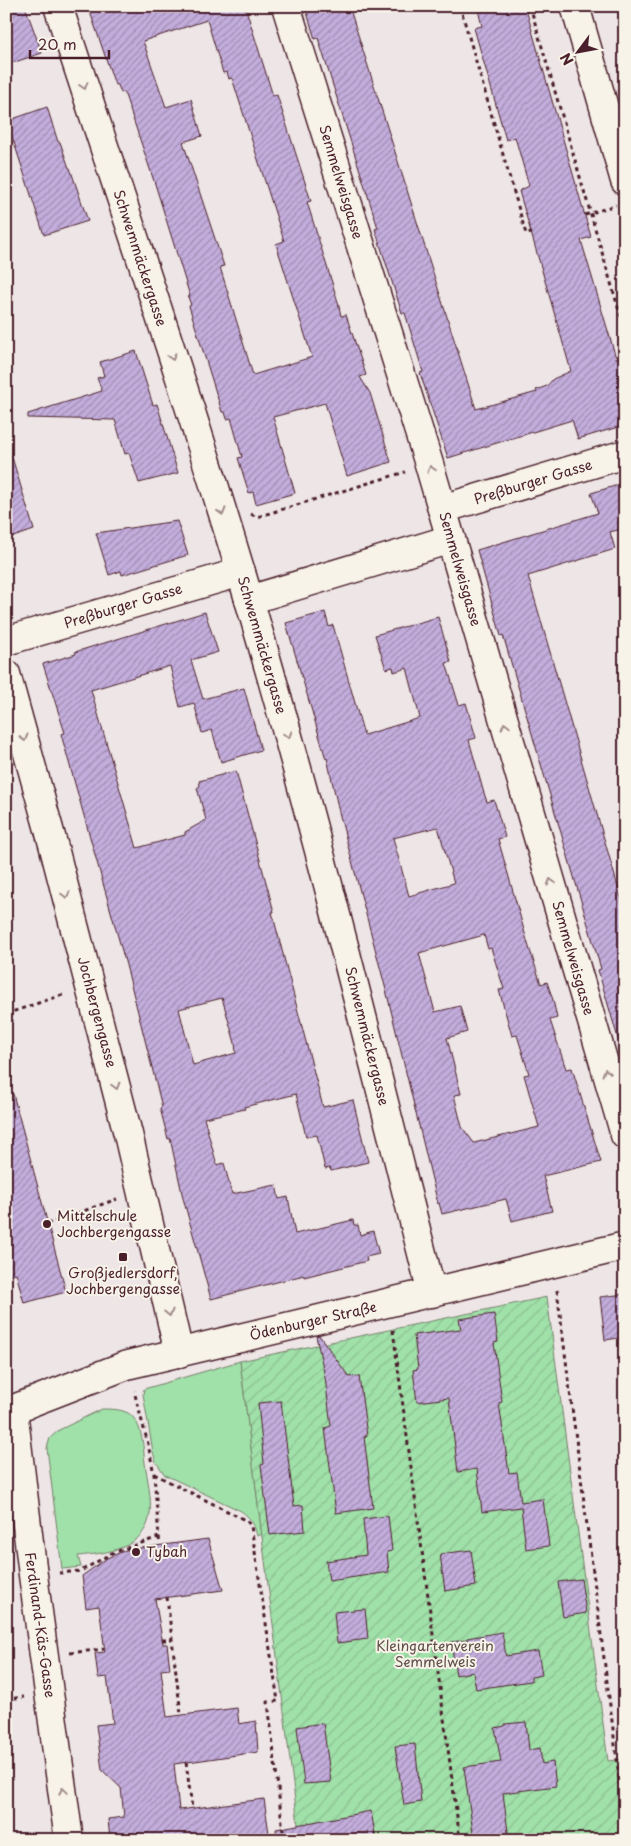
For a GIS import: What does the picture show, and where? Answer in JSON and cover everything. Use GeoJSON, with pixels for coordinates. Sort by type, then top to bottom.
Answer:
{"type":"FeatureCollection","features":[{"type":"Feature","properties":{"kind":"street","name":"Schwemmäckergasse"},"geometry":{"type":"LineString","coordinates":[[58,6],[241,572],[347,956],[432,1292]]}},
{"type":"Feature","properties":{"kind":"street","name":"Semmelweisgasse"},"geometry":{"type":"LineString","coordinates":[[286,6],[429,464],[625,1135]]}},
{"type":"Feature","properties":{"kind":"street"},"geometry":{"type":"LineString","coordinates":[[575,6],[625,181]]}},
{"type":"Feature","properties":{"kind":"street","name":"Preßburger Gasse"},"geometry":{"type":"LineString","coordinates":[[442,509],[625,454]]}},
{"type":"Feature","properties":{"kind":"street"},"geometry":{"type":"LineString","coordinates":[[249,600],[451,539]]}},
{"type":"Feature","properties":{"kind":"street","name":"Preßburger Gasse"},"geometry":{"type":"LineString","coordinates":[[6,641],[241,572]]}},
{"type":"Feature","properties":{"kind":"street","name":"Jochbergengasse"},"geometry":{"type":"LineString","coordinates":[[6,674],[128,1134],[179,1353]]}},
{"type":"Feature","properties":{"kind":"street","name":"Ödenburger Straße"},"geometry":{"type":"LineString","coordinates":[[10,1411],[127,1366],[625,1246]]}},
{"type":"Feature","properties":{"kind":"street","name":"Ferdinand-Käs-Gasse"},"geometry":{"type":"LineString","coordinates":[[10,1411],[69,1840]]}},
{"type":"Feature","properties":{"kind":"path"},"geometry":{"type":"LineString","coordinates":[[460,6],[526,234],[532,232]]}},
{"type":"Feature","properties":{"kind":"path"},"geometry":{"type":"LineString","coordinates":[[530,6],[625,331]]}},
{"type":"Feature","properties":{"kind":"path"},"geometry":{"type":"LineString","coordinates":[[618,6],[625,31]]}},
{"type":"Feature","properties":{"kind":"path"},"geometry":{"type":"LineString","coordinates":[[585,215],[625,202]]}},
{"type":"Feature","properties":{"kind":"path"},"geometry":{"type":"LineString","coordinates":[[218,496],[257,517],[429,464]]}},
{"type":"Feature","properties":{"kind":"path"},"geometry":{"type":"LineString","coordinates":[[6,1014],[90,986]]}},
{"type":"Feature","properties":{"kind":"path"},"geometry":{"type":"LineString","coordinates":[[47,1224],[141,1190]]}},
{"type":"Feature","properties":{"kind":"path"},"geometry":{"type":"LineString","coordinates":[[554,1263],[625,1823]]}},
{"type":"Feature","properties":{"kind":"path"},"geometry":{"type":"LineString","coordinates":[[390,1303],[460,1840]]}},
{"type":"Feature","properties":{"kind":"path"},"geometry":{"type":"LineString","coordinates":[[127,1366],[154,1474],[160,1545]]}},
{"type":"Feature","properties":{"kind":"path"},"geometry":{"type":"LineString","coordinates":[[154,1474],[248,1521],[251,1526],[278,1701],[268,1702],[284,1840]]}},
{"type":"Feature","properties":{"kind":"path"},"geometry":{"type":"LineString","coordinates":[[33,1575],[81,1570],[112,1554],[159,1537]]}},
{"type":"Feature","properties":{"kind":"path"},"geometry":{"type":"LineString","coordinates":[[166,1597],[181,1715]]}},
{"type":"Feature","properties":{"kind":"path"},"geometry":{"type":"LineString","coordinates":[[162,1640],[172,1640]]}},
{"type":"Feature","properties":{"kind":"path"},"geometry":{"type":"LineString","coordinates":[[45,1657],[104,1649]]}},
{"type":"Feature","properties":{"kind":"path"},"geometry":{"type":"LineString","coordinates":[[186,1762],[192,1808]]}},
{"type":"Feature","properties":{"kind":"green space","name":"Kleingartenverein Semmelweis"},"geometry":{"type":"Polygon","coordinates":[[[547,1297],[608,1761],[625,1759],[625,1840],[300,1840],[240,1361],[547,1297]]]}},
{"type":"Feature","properties":{"kind":"green space"},"geometry":{"type":"Polygon","coordinates":[[[240,1361],[262,1534],[257,1536],[252,1522],[241,1511],[165,1475],[156,1462],[153,1452],[143,1394],[144,1389],[240,1361]]]}},
{"type":"Feature","properties":{"kind":"green space"},"geometry":{"type":"Polygon","coordinates":[[[102,1409],[126,1412],[132,1416],[138,1426],[142,1438],[149,1488],[150,1513],[147,1525],[133,1542],[112,1551],[78,1556],[81,1567],[62,1569],[47,1448],[50,1438],[59,1430],[102,1409]]]}},
{"type":"Feature","properties":{"kind":"building"},"geometry":{"type":"Polygon","coordinates":[[[6,6],[25,6],[42,53],[6,65],[6,6]]]}},
{"type":"Feature","properties":{"kind":"building"},"geometry":{"type":"Polygon","coordinates":[[[88,6],[245,6],[273,96],[277,95],[311,201],[307,202],[341,316],[346,315],[366,375],[360,377],[370,393],[391,462],[347,476],[325,403],[273,417],[295,493],[256,504],[253,492],[249,493],[238,458],[242,457],[231,418],[227,419],[225,412],[222,412],[189,306],[191,305],[188,297],[190,296],[156,187],[124,92],[121,93],[118,85],[115,85],[88,6]],[[207,20],[143,41],[166,107],[191,99],[202,136],[183,142],[224,266],[220,267],[253,375],[312,357],[276,244],[284,241],[232,78],[229,79],[227,72],[223,73],[207,20]]]}},
{"type":"Feature","properties":{"kind":"building"},"geometry":{"type":"Polygon","coordinates":[[[305,6],[349,6],[476,409],[537,392],[536,390],[547,386],[553,379],[571,371],[519,191],[529,186],[515,137],[506,140],[474,28],[482,26],[477,6],[525,6],[591,237],[581,240],[616,358],[625,355],[625,425],[578,439],[572,420],[448,458],[420,373],[423,372],[405,313],[402,313],[375,229],[378,228],[318,38],[315,39],[305,6]]]}},
{"type":"Feature","properties":{"kind":"building"},"geometry":{"type":"Polygon","coordinates":[[[47,107],[88,221],[44,235],[7,121],[47,107]]]}},
{"type":"Feature","properties":{"kind":"building"},"geometry":{"type":"Polygon","coordinates":[[[136,351],[153,405],[157,404],[178,473],[139,483],[129,453],[125,454],[115,420],[28,418],[28,414],[102,391],[97,378],[104,376],[100,362],[136,351]]]}},
{"type":"Feature","properties":{"kind":"building"},"geometry":{"type":"Polygon","coordinates":[[[11,454],[34,530],[13,537],[6,518],[6,455],[11,454]]]}},
{"type":"Feature","properties":{"kind":"building"},"geometry":{"type":"Polygon","coordinates":[[[625,483],[625,528],[610,532],[615,549],[528,576],[625,911],[625,1041],[619,1042],[598,970],[601,969],[477,550],[598,513],[591,493],[625,483]]]}},
{"type":"Feature","properties":{"kind":"building"},"geometry":{"type":"Polygon","coordinates":[[[177,521],[188,555],[122,575],[121,571],[109,575],[96,533],[177,521]]]}},
{"type":"Feature","properties":{"kind":"building"},"geometry":{"type":"Polygon","coordinates":[[[205,612],[218,652],[191,660],[203,699],[244,688],[261,750],[221,762],[212,730],[202,733],[194,703],[180,707],[170,666],[91,690],[137,848],[185,835],[185,832],[206,820],[197,788],[200,786],[199,781],[236,771],[323,1107],[353,1100],[368,1162],[331,1171],[330,1168],[325,1169],[317,1135],[306,1137],[296,1094],[244,1107],[245,1109],[204,1118],[217,1165],[224,1163],[232,1194],[276,1185],[279,1199],[288,1197],[295,1234],[353,1220],[354,1225],[358,1225],[360,1235],[373,1231],[379,1254],[366,1257],[367,1261],[211,1299],[183,1198],[170,1138],[168,1139],[160,1108],[162,1107],[126,965],[61,734],[65,733],[43,664],[76,654],[75,652],[205,612]],[[222,998],[179,1009],[193,1065],[236,1053],[222,998]]]}},
{"type":"Feature","properties":{"kind":"building"},"geometry":{"type":"Polygon","coordinates":[[[325,612],[329,627],[333,625],[364,735],[420,718],[407,668],[394,672],[393,667],[386,669],[375,635],[438,617],[451,662],[446,663],[459,705],[466,703],[476,738],[469,740],[483,790],[487,802],[494,800],[505,837],[498,839],[528,944],[541,984],[547,982],[553,1000],[557,1018],[550,1020],[566,1069],[572,1068],[601,1162],[543,1176],[552,1211],[512,1221],[506,1199],[442,1214],[339,812],[327,758],[286,623],[325,612]],[[438,827],[393,838],[409,896],[454,883],[438,827]],[[484,935],[419,953],[435,1012],[460,1006],[467,1032],[447,1038],[461,1094],[454,1095],[462,1127],[474,1143],[539,1127],[524,1075],[529,1074],[517,1035],[512,1036],[499,990],[504,989],[491,948],[488,949],[484,935]]]}},
{"type":"Feature","properties":{"kind":"building"},"geometry":{"type":"Polygon","coordinates":[[[13,1094],[66,1292],[24,1303],[16,1273],[6,1276],[6,1095],[13,1094]]]}},
{"type":"Feature","properties":{"kind":"building"},"geometry":{"type":"Polygon","coordinates":[[[625,1294],[625,1337],[605,1340],[600,1297],[625,1294]]]}},
{"type":"Feature","properties":{"kind":"building"},"geometry":{"type":"Polygon","coordinates":[[[494,1314],[498,1342],[494,1343],[502,1402],[499,1403],[509,1473],[517,1472],[521,1502],[543,1499],[549,1546],[526,1549],[521,1507],[482,1512],[477,1469],[458,1472],[449,1398],[417,1402],[413,1370],[418,1369],[414,1335],[461,1329],[459,1319],[494,1314]]]}},
{"type":"Feature","properties":{"kind":"building"},"geometry":{"type":"Polygon","coordinates":[[[319,1335],[349,1377],[359,1376],[367,1436],[364,1437],[373,1508],[336,1513],[325,1428],[331,1426],[325,1377],[316,1336],[319,1335]]]}},
{"type":"Feature","properties":{"kind":"building"},"geometry":{"type":"Polygon","coordinates":[[[281,1401],[294,1506],[303,1505],[305,1531],[270,1535],[261,1465],[264,1464],[258,1403],[281,1401]]]}},
{"type":"Feature","properties":{"kind":"building"},"geometry":{"type":"Polygon","coordinates":[[[388,1516],[392,1551],[387,1552],[389,1572],[329,1581],[326,1561],[366,1555],[363,1519],[388,1516]]]}},
{"type":"Feature","properties":{"kind":"building"},"geometry":{"type":"Polygon","coordinates":[[[208,1539],[223,1590],[155,1599],[163,1644],[167,1644],[170,1669],[161,1670],[167,1717],[237,1708],[239,1724],[256,1721],[258,1752],[174,1764],[179,1810],[264,1799],[270,1840],[110,1840],[108,1819],[124,1817],[121,1788],[102,1770],[96,1725],[113,1723],[107,1677],[98,1678],[95,1653],[105,1652],[99,1606],[86,1608],[82,1576],[107,1558],[126,1550],[208,1539]]]}},
{"type":"Feature","properties":{"kind":"building"},"geometry":{"type":"Polygon","coordinates":[[[471,1550],[476,1586],[445,1591],[440,1554],[471,1550]]]}},
{"type":"Feature","properties":{"kind":"building"},"geometry":{"type":"Polygon","coordinates":[[[581,1579],[586,1613],[563,1617],[558,1582],[581,1579]]]}},
{"type":"Feature","properties":{"kind":"building"},"geometry":{"type":"Polygon","coordinates":[[[365,1609],[368,1639],[337,1643],[334,1612],[365,1609]]]}},
{"type":"Feature","properties":{"kind":"building"},"geometry":{"type":"Polygon","coordinates":[[[502,1632],[506,1656],[538,1651],[542,1675],[531,1677],[531,1681],[476,1689],[473,1672],[456,1675],[451,1642],[502,1632]]]}},
{"type":"Feature","properties":{"kind":"building"},"geometry":{"type":"Polygon","coordinates":[[[526,1722],[529,1750],[540,1748],[542,1764],[553,1762],[556,1786],[503,1793],[509,1840],[474,1840],[464,1767],[501,1762],[495,1728],[505,1726],[505,1724],[526,1722]]]}},
{"type":"Feature","properties":{"kind":"building"},"geometry":{"type":"Polygon","coordinates":[[[323,1723],[331,1782],[304,1784],[297,1727],[323,1723]]]}},
{"type":"Feature","properties":{"kind":"building"},"geometry":{"type":"Polygon","coordinates":[[[415,1744],[421,1802],[404,1805],[395,1746],[415,1744]]]}},
{"type":"Feature","properties":{"kind":"building"},"geometry":{"type":"Polygon","coordinates":[[[371,1811],[376,1840],[277,1840],[276,1829],[371,1811]]]}},
{"type":"Feature","properties":{"kind":"place","name":"Mittelschule Jochbergengasse"},"geometry":{"type":"Point","coordinates":[47,1224]}},
{"type":"Feature","properties":{"kind":"place","name":"Großjedlersdorf, Jochbergengasse"},"geometry":{"type":"Point","coordinates":[123,1257]}},
{"type":"Feature","properties":{"kind":"place","name":"Tybah"},"geometry":{"type":"Point","coordinates":[136,1552]}}]}
